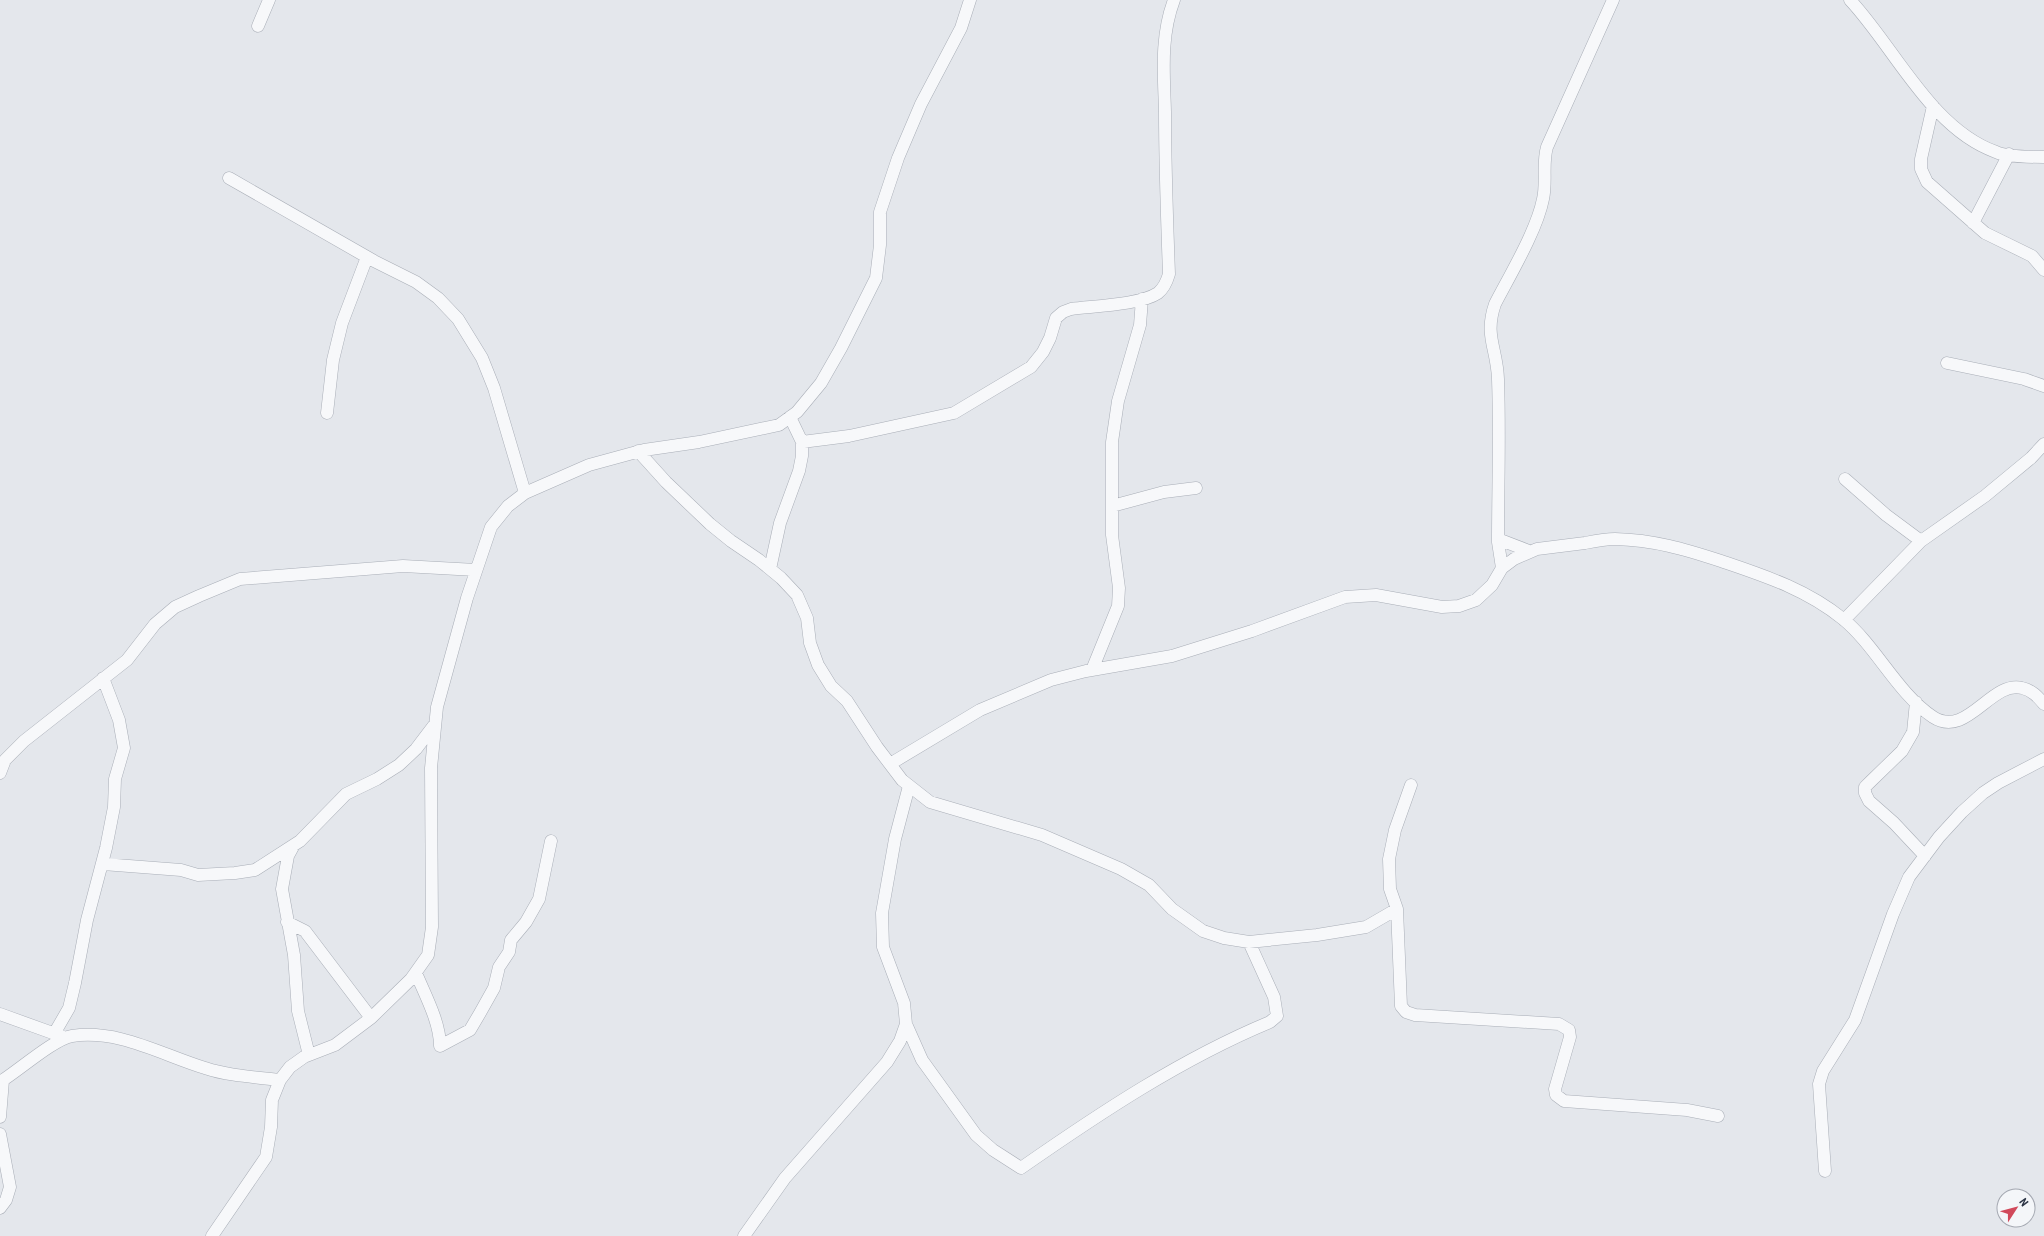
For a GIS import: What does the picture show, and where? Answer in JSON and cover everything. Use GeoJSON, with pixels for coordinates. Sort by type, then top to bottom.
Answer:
{"type":"FeatureCollection","features":[{"type":"Feature","properties":{"kind":"street"},"geometry":{"type":"LineString","coordinates":[[258,26],[269,0]]}},
{"type":"Feature","properties":{"kind":"street"},"geometry":{"type":"LineString","coordinates":[[212,1236],[266,1156],[271,1127],[272,1100],[280,1080],[290,1067],[309,1055],[335,1045],[371,1018],[425,962],[431,945],[431,768],[437,707],[476,570],[491,527],[508,506],[525,494],[589,466],[638,451],[699,442],[779,424],[797,412],[821,383],[841,348],[876,278],[880,245],[880,212],[898,158],[921,104],[961,28],[970,0]]}},
{"type":"Feature","properties":{"kind":"street"},"geometry":{"type":"LineString","coordinates":[[802,442],[849,436],[954,413],[1031,366],[1043,352],[1050,338],[1056,318],[1063,312],[1071,308],[1142,299],[1160,292],[1166,284],[1169,274],[1168,212],[1164,166],[1163,55],[1165,32],[1174,0]]}},
{"type":"Feature","properties":{"kind":"street"},"geometry":{"type":"LineString","coordinates":[[1502,568],[1498,539],[1498,376],[1490,332],[1490,318],[1495,304],[1538,215],[1543,199],[1544,158],[1547,147],[1613,0]]}},
{"type":"Feature","properties":{"kind":"street"},"geometry":{"type":"LineString","coordinates":[[1850,0],[1869,20],[1912,81],[1933,106],[1972,141],[1997,153],[2044,157]]}},
{"type":"Feature","properties":{"kind":"street"},"geometry":{"type":"LineString","coordinates":[[1933,106],[1922,152],[1921,170],[1927,182],[1985,233],[2032,256],[2044,270]]}},
{"type":"Feature","properties":{"kind":"street"},"geometry":{"type":"LineString","coordinates":[[1973,223],[2009,154]]}},
{"type":"Feature","properties":{"kind":"street"},"geometry":{"type":"LineString","coordinates":[[229,178],[367,257],[416,282],[438,298],[458,319],[482,358],[494,388],[525,494]]}},
{"type":"Feature","properties":{"kind":"street"},"geometry":{"type":"LineString","coordinates":[[327,413],[333,360],[342,323],[367,257]]}},
{"type":"Feature","properties":{"kind":"street"},"geometry":{"type":"LineString","coordinates":[[1092,670],[1118,606],[1119,588],[1112,535],[1112,442],[1118,401],[1140,325],[1142,299]]}},
{"type":"Feature","properties":{"kind":"street"},"geometry":{"type":"LineString","coordinates":[[1947,363],[2024,379],[2044,386]]}},
{"type":"Feature","properties":{"kind":"street"},"geometry":{"type":"LineString","coordinates":[[770,569],[780,523],[799,472],[802,456],[802,442],[790,417]]}},
{"type":"Feature","properties":{"kind":"street"},"geometry":{"type":"LineString","coordinates":[[1844,620],[1921,541],[1985,496],[2031,458],[2044,444]]}},
{"type":"Feature","properties":{"kind":"street"},"geometry":{"type":"LineString","coordinates":[[638,451],[666,482],[710,524],[770,569],[797,595],[807,618],[810,643],[818,665],[831,686],[847,701],[890,764],[909,786],[930,802],[1042,836],[1121,869],[1149,885],[1172,909],[1203,930],[1224,938],[1249,942],[1317,935],[1366,927],[1396,909]]}},
{"type":"Feature","properties":{"kind":"street"},"geometry":{"type":"LineString","coordinates":[[1845,479],[1886,515],[1921,541]]}},
{"type":"Feature","properties":{"kind":"street"},"geometry":{"type":"LineString","coordinates":[[1112,506],[1164,492],[1196,488]]}},
{"type":"Feature","properties":{"kind":"street"},"geometry":{"type":"LineString","coordinates":[[1498,539],[1529,551]]}},
{"type":"Feature","properties":{"kind":"street"},"geometry":{"type":"LineString","coordinates":[[890,764],[980,710],[1051,680],[1092,670],[1172,656],[1252,631],[1345,597],[1376,596],[1442,606],[1458,606],[1476,600],[1492,585],[1502,568],[1529,551],[1608,539],[1651,541],[1679,547],[1773,578],[1811,596],[1844,620],[1916,702],[1934,718],[1952,722],[1965,717],[1996,695],[2010,688],[2022,687],[2032,692],[2044,704]]}},
{"type":"Feature","properties":{"kind":"street"},"geometry":{"type":"LineString","coordinates":[[0,773],[5,760],[24,741],[127,660],[155,624],[175,608],[240,579],[403,566],[476,570]]}},
{"type":"Feature","properties":{"kind":"street"},"geometry":{"type":"LineString","coordinates":[[54,1034],[69,1008],[87,920],[103,864],[114,807],[115,779],[124,748],[119,720],[103,678]]}},
{"type":"Feature","properties":{"kind":"street"},"geometry":{"type":"LineString","coordinates":[[1916,702],[1913,732],[1902,751],[1865,787],[1864,793],[1869,801],[1894,823],[1925,856]]}},
{"type":"Feature","properties":{"kind":"street"},"geometry":{"type":"LineString","coordinates":[[103,864],[181,870],[198,875],[235,873],[255,870],[294,845],[346,794],[377,779],[399,765],[416,749],[435,724]]}},
{"type":"Feature","properties":{"kind":"street"},"geometry":{"type":"LineString","coordinates":[[1825,1172],[1822,1122],[1819,1102],[1819,1084],[1823,1071],[1855,1020],[1890,921],[1909,877],[1962,812],[1982,793],[2044,759]]}},
{"type":"Feature","properties":{"kind":"street"},"geometry":{"type":"LineString","coordinates":[[1411,785],[1395,830],[1389,859],[1390,889],[1396,909],[1400,963],[1400,998],[1401,1006],[1406,1012],[1414,1015],[1560,1024],[1569,1030],[1570,1037],[1555,1089],[1556,1095],[1564,1101],[1687,1110],[1718,1116]]}},
{"type":"Feature","properties":{"kind":"street"},"geometry":{"type":"LineString","coordinates":[[909,786],[895,839],[882,913],[883,947],[893,979],[904,1003],[906,1024],[922,1060],[976,1135],[993,1150],[1021,1168],[1096,1116],[1137,1091],[1173,1070],[1270,1022],[1277,1016],[1274,997],[1249,942]]}},
{"type":"Feature","properties":{"kind":"street"},"geometry":{"type":"LineString","coordinates":[[416,973],[433,1016],[440,1039],[440,1046],[470,1030],[494,988],[499,967],[509,952],[511,940],[526,922],[539,899],[551,841]]}},
{"type":"Feature","properties":{"kind":"street"},"geometry":{"type":"LineString","coordinates":[[294,845],[288,856],[282,889],[294,955],[298,1011],[309,1055]]}},
{"type":"Feature","properties":{"kind":"street"},"geometry":{"type":"LineString","coordinates":[[288,922],[305,931],[371,1018]]}},
{"type":"Feature","properties":{"kind":"street"},"geometry":{"type":"LineString","coordinates":[[0,1014],[68,1038],[98,1036],[134,1042],[205,1069],[242,1076],[280,1080]]}},
{"type":"Feature","properties":{"kind":"street"},"geometry":{"type":"LineString","coordinates":[[744,1236],[785,1178],[887,1062],[900,1041],[906,1024]]}},
{"type":"Feature","properties":{"kind":"street"},"geometry":{"type":"LineString","coordinates":[[0,1117],[1,1081],[16,1072],[38,1054],[68,1038]]}},
{"type":"Feature","properties":{"kind":"street"},"geometry":{"type":"LineString","coordinates":[[0,1134],[10,1187],[6,1200],[0,1208]]}}]}
